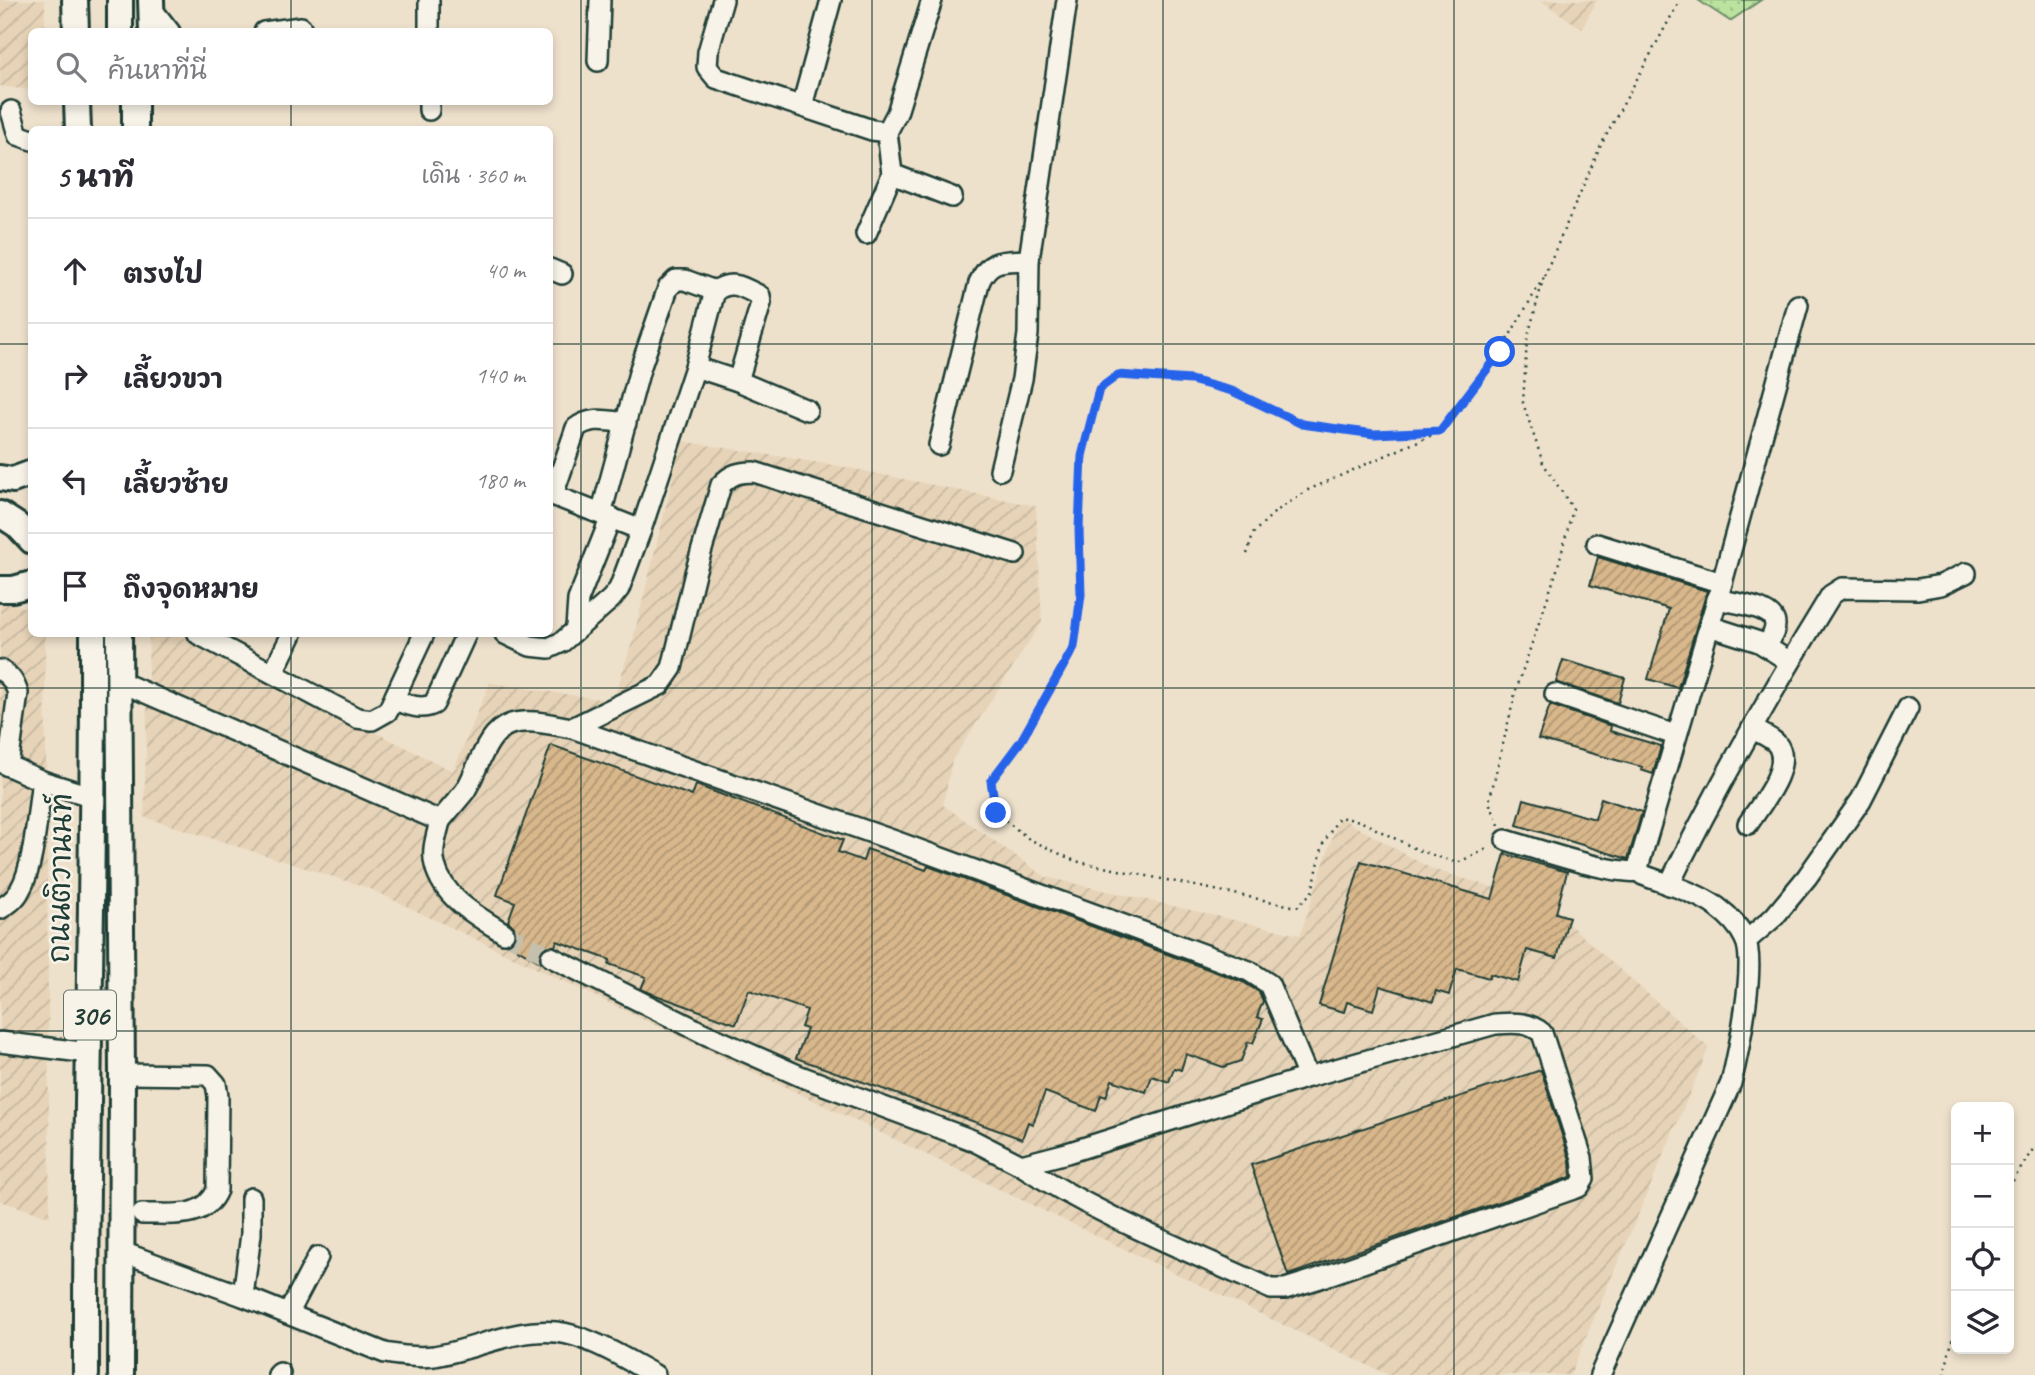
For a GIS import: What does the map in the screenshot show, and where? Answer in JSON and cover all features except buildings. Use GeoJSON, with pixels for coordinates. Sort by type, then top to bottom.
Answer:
{"type":"FeatureCollection","features":[{"type":"Feature","properties":{"kind":"main road"},"geometry":{"type":"LineString","coordinates":[[75,0],[76,28]]}},
{"type":"Feature","properties":{"kind":"main road"},"geometry":{"type":"LineString","coordinates":[[92,0],[92,28]]}},
{"type":"Feature","properties":{"kind":"main road"},"geometry":{"type":"LineString","coordinates":[[120,0],[140,18]]}},
{"type":"Feature","properties":{"kind":"main road"},"geometry":{"type":"LineString","coordinates":[[78,105],[78,126]]}},
{"type":"Feature","properties":{"kind":"main road"},"geometry":{"type":"LineString","coordinates":[[92,105],[92,126]]}},
{"type":"Feature","properties":{"kind":"main road"},"geometry":{"type":"LineString","coordinates":[[119,126],[120,105]]}},
{"type":"Feature","properties":{"kind":"main road"},"geometry":{"type":"LineString","coordinates":[[135,105],[135,126]]}},
{"type":"Feature","properties":{"kind":"main road"},"geometry":{"type":"LineString","coordinates":[[152,105],[152,126]]}},
{"type":"Feature","properties":{"kind":"main road"},"geometry":{"type":"LineString","coordinates":[[0,589],[28,585]]}},
{"type":"Feature","properties":{"kind":"main road","name":"ถนนติวานนท์"},"geometry":{"type":"LineString","coordinates":[[119,637],[121,1375]]}},
{"type":"Feature","properties":{"kind":"main road","name":"ถนนติวานนท์"},"geometry":{"type":"LineString","coordinates":[[119,730],[128,637]]}},
{"type":"Feature","properties":{"kind":"main road","name":"ถนนติวานนท์"},"geometry":{"type":"LineString","coordinates":[[86,1375],[85,1252],[93,797],[91,641]]}},
{"type":"Feature","properties":{"kind":"main road"},"geometry":{"type":"LineString","coordinates":[[85,1252],[122,1252]]}},
{"type":"Feature","properties":{"kind":"street"},"geometry":{"type":"LineString","coordinates":[[429,0],[429,28]]}},
{"type":"Feature","properties":{"kind":"street"},"geometry":{"type":"LineString","coordinates":[[598,61],[600,0]]}},
{"type":"Feature","properties":{"kind":"street"},"geometry":{"type":"LineString","coordinates":[[723,0],[708,52],[707,67],[716,78],[887,132]]}},
{"type":"Feature","properties":{"kind":"street"},"geometry":{"type":"LineString","coordinates":[[802,106],[831,0]]}},
{"type":"Feature","properties":{"kind":"street"},"geometry":{"type":"LineString","coordinates":[[866,233],[892,174],[887,132],[897,113],[932,0]]}},
{"type":"Feature","properties":{"kind":"street"},"geometry":{"type":"LineString","coordinates":[[1000,470],[1022,379],[1028,334],[1029,260],[1067,0]]}},
{"type":"Feature","properties":{"kind":"street"},"geometry":{"type":"LineString","coordinates":[[140,18],[161,28]]}},
{"type":"Feature","properties":{"kind":"street"},"geometry":{"type":"LineString","coordinates":[[294,28],[301,27]]}},
{"type":"Feature","properties":{"kind":"street"},"geometry":{"type":"LineString","coordinates":[[11,111],[18,135],[28,139]]}},
{"type":"Feature","properties":{"kind":"street"},"geometry":{"type":"LineString","coordinates":[[892,174],[952,197]]}},
{"type":"Feature","properties":{"kind":"street"},"geometry":{"type":"LineString","coordinates":[[939,444],[979,283],[985,269],[994,262],[1029,260]]}},
{"type":"Feature","properties":{"kind":"street"},"geometry":{"type":"LineString","coordinates":[[576,628],[578,600],[606,516],[640,369],[668,288],[676,280],[685,280],[715,291]]}},
{"type":"Feature","properties":{"kind":"street"},"geometry":{"type":"LineString","coordinates":[[511,637],[530,646],[549,648],[562,642],[619,589],[695,368],[715,291],[721,286],[737,284],[760,296],[761,311],[738,381]]}},
{"type":"Feature","properties":{"kind":"street"},"geometry":{"type":"LineString","coordinates":[[1639,871],[1675,735],[1720,591],[1798,305]]}},
{"type":"Feature","properties":{"kind":"street"},"geometry":{"type":"LineString","coordinates":[[695,368],[738,381],[807,410]]}},
{"type":"Feature","properties":{"kind":"street"},"geometry":{"type":"LineString","coordinates":[[553,491],[576,428],[595,419],[626,423]]}},
{"type":"Feature","properties":{"kind":"street"},"geometry":{"type":"LineString","coordinates":[[572,728],[660,685],[672,668],[698,561],[721,485],[729,476],[739,472],[754,472],[1015,554]]}},
{"type":"Feature","properties":{"kind":"street"},"geometry":{"type":"LineString","coordinates":[[553,494],[641,530]]}},
{"type":"Feature","properties":{"kind":"street"},"geometry":{"type":"LineString","coordinates":[[1597,544],[1766,611],[1775,622],[1774,631],[1766,646]]}},
{"type":"Feature","properties":{"kind":"street"},"geometry":{"type":"LineString","coordinates":[[1669,885],[1707,808],[1831,594],[1842,588],[1918,589],[1941,585],[1966,573]]}},
{"type":"Feature","properties":{"kind":"street"},"geometry":{"type":"LineString","coordinates":[[1709,626],[1759,642],[1790,662]]}},
{"type":"Feature","properties":{"kind":"street"},"geometry":{"type":"LineString","coordinates":[[210,637],[357,718],[372,720],[388,711],[423,637]]}},
{"type":"Feature","properties":{"kind":"street"},"geometry":{"type":"LineString","coordinates":[[273,673],[291,637]]}},
{"type":"Feature","properties":{"kind":"street"},"geometry":{"type":"LineString","coordinates":[[394,700],[418,708],[434,704],[465,637]]}},
{"type":"Feature","properties":{"kind":"street"},"geometry":{"type":"LineString","coordinates":[[0,670],[8,674],[18,693],[4,764],[93,797]]}},
{"type":"Feature","properties":{"kind":"street"},"geometry":{"type":"LineString","coordinates":[[123,683],[440,821]]}},
{"type":"Feature","properties":{"kind":"street"},"geometry":{"type":"LineString","coordinates":[[1555,694],[1675,735]]}},
{"type":"Feature","properties":{"kind":"street"},"geometry":{"type":"LineString","coordinates":[[1746,941],[1774,917],[1807,877],[1861,800],[1908,708]]}},
{"type":"Feature","properties":{"kind":"street"},"geometry":{"type":"LineString","coordinates":[[504,933],[459,905],[445,885],[435,866],[434,848],[440,821],[466,789],[484,751],[497,734],[510,724],[530,722],[572,728],[895,841],[1249,971],[1269,984],[1308,1077]]}},
{"type":"Feature","properties":{"kind":"street"},"geometry":{"type":"LineString","coordinates":[[1748,824],[1780,774],[1782,757],[1776,744],[1752,728]]}},
{"type":"Feature","properties":{"kind":"street"},"geometry":{"type":"LineString","coordinates":[[0,909],[12,901],[21,890],[31,855],[42,780]]}},
{"type":"Feature","properties":{"kind":"street"},"geometry":{"type":"LineString","coordinates":[[1506,840],[1602,867],[1639,871],[1715,905],[1732,919],[1746,941],[1748,975],[1744,1017],[1731,1083],[1600,1375]]}},
{"type":"Feature","properties":{"kind":"street"},"geometry":{"type":"LineString","coordinates":[[551,957],[705,1034],[800,1076],[972,1140],[1100,1210],[1271,1289],[1285,1289],[1317,1279],[1583,1184],[1582,1158],[1542,1033],[1534,1026],[1520,1023],[1495,1024],[1308,1077],[1021,1165]]}},
{"type":"Feature","properties":{"kind":"street"},"geometry":{"type":"LineString","coordinates":[[0,1042],[89,1053]]}},
{"type":"Feature","properties":{"kind":"street"},"geometry":{"type":"LineString","coordinates":[[122,1074],[208,1075],[216,1084],[219,1096],[217,1190],[212,1201],[193,1213],[142,1214]]}},
{"type":"Feature","properties":{"kind":"street"},"geometry":{"type":"LineString","coordinates":[[243,1296],[251,1234],[251,1198]]}},
{"type":"Feature","properties":{"kind":"street"},"geometry":{"type":"LineString","coordinates":[[122,1252],[243,1296],[385,1353],[409,1357],[434,1356],[530,1332],[557,1332],[579,1337],[630,1368],[655,1375]]}},
{"type":"Feature","properties":{"kind":"street"},"geometry":{"type":"LineString","coordinates":[[288,1314],[318,1258]]}},
{"type":"Feature","properties":{"kind":"path"},"geometry":{"type":"LineString","coordinates":[[1247,554],[1254,532],[1275,512],[1308,490],[1440,431],[1500,352],[1544,276],[1601,145],[1680,0]]}},
{"type":"Feature","properties":{"kind":"path"},"geometry":{"type":"LineString","coordinates":[[1440,431],[1374,434],[1302,424],[1232,391],[1191,380],[1118,375],[1099,389],[1082,456],[1079,529],[1081,595],[1074,647],[1021,741],[991,781],[996,813],[1029,839],[1075,861],[1297,907],[1312,892],[1323,844],[1339,817],[1360,821],[1418,850],[1457,863],[1506,840],[1489,802],[1516,690],[1557,570],[1573,509],[1543,463],[1523,403],[1527,340],[1544,276]]}},
{"type":"Feature","properties":{"kind":"path"},"geometry":{"type":"LineString","coordinates":[[2014,1179],[2035,1146]]}},
{"type":"Feature","properties":{"kind":"path"},"geometry":{"type":"LineString","coordinates":[[1944,1375],[1951,1346]]}},
{"type":"Feature","properties":{"kind":"shaded area"},"geometry":{"type":"Polygon","coordinates":[[[0,0],[45,0],[45,28],[28,28],[28,90],[0,86],[0,0]]]}},
{"type":"Feature","properties":{"kind":"shaded area"},"geometry":{"type":"Polygon","coordinates":[[[1540,0],[1597,0],[1582,29],[1540,0]]]}},
{"type":"Feature","properties":{"kind":"shaded area"},"geometry":{"type":"Polygon","coordinates":[[[682,441],[845,467],[1036,506],[1042,622],[952,761],[943,805],[1046,877],[1300,935],[1339,817],[1432,869],[1545,903],[1709,1048],[1570,1375],[1388,1375],[368,888],[144,817],[149,637],[184,637],[453,771],[490,683],[613,701],[633,639],[682,441]]]}},
{"type":"Feature","properties":{"kind":"shaded area"},"geometry":{"type":"Polygon","coordinates":[[[0,599],[28,609],[28,637],[45,637],[50,1217],[0,1201],[0,599]]]}},
{"type":"Feature","properties":{"kind":"green space"},"geometry":{"type":"Polygon","coordinates":[[[1698,0],[1761,0],[1730,21],[1698,0]]]}},
{"type":"Feature","properties":{"kind":"tunnel"},"geometry":{"type":"LineString","coordinates":[[504,933],[551,957]]}},
{"type":"Feature","properties":{"kind":"route"},"geometry":{"type":"LineString","coordinates":[[996,813],[991,781],[1021,741],[1074,647],[1081,595],[1079,529],[1082,456],[1099,389],[1118,375],[1191,380],[1232,391],[1302,424],[1374,434],[1440,431],[1500,352]]}}]}
